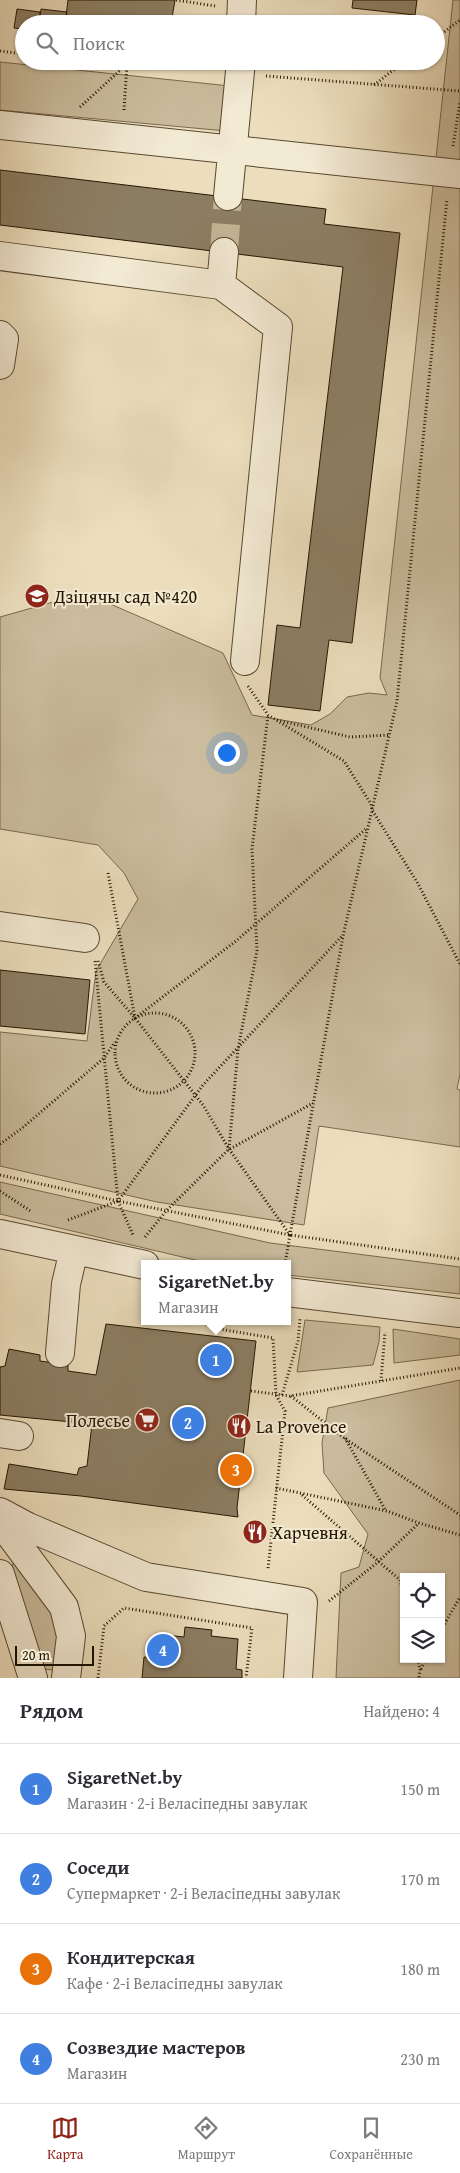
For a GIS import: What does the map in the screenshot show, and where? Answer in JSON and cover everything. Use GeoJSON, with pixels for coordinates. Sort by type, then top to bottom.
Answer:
{"type":"FeatureCollection","features":[{"type":"Feature","properties":{"kind":"street"},"geometry":{"type":"LineString","coordinates":[[228,196],[241,70]]}},
{"type":"Feature","properties":{"kind":"street"},"geometry":{"type":"LineString","coordinates":[[0,125],[233,148],[455,174]]}},
{"type":"Feature","properties":{"kind":"street"},"geometry":{"type":"LineString","coordinates":[[221,284],[224,252]]}},
{"type":"Feature","properties":{"kind":"street"},"geometry":{"type":"LineString","coordinates":[[0,256],[221,284],[278,327],[245,661]]}},
{"type":"Feature","properties":{"kind":"street"},"geometry":{"type":"LineString","coordinates":[[0,334],[4,339],[0,365]]}},
{"type":"Feature","properties":{"kind":"street"},"geometry":{"type":"LineString","coordinates":[[0,926],[89,941]]}},
{"type":"Feature","properties":{"kind":"street"},"geometry":{"type":"LineString","coordinates":[[1,1239],[74,1250],[144,1252]]}},
{"type":"Feature","properties":{"kind":"street"},"geometry":{"type":"LineString","coordinates":[[60,1353],[66,1284],[74,1250]]}},
{"type":"Feature","properties":{"kind":"street"},"geometry":{"type":"LineString","coordinates":[[294,1301],[460,1313]]}},
{"type":"Feature","properties":{"kind":"street"},"geometry":{"type":"LineString","coordinates":[[2,1525],[64,1606],[71,1636],[66,1678]]}},
{"type":"Feature","properties":{"kind":"street"},"geometry":{"type":"LineString","coordinates":[[2,1525],[28,1527],[146,1577],[303,1602],[298,1678]]}},
{"type":"Feature","properties":{"kind":"street"},"geometry":{"type":"LineString","coordinates":[[0,1574],[34,1678]]}},
{"type":"Feature","properties":{"kind":"path"},"geometry":{"type":"LineString","coordinates":[[176,0],[242,11]]}},
{"type":"Feature","properties":{"kind":"path"},"geometry":{"type":"LineString","coordinates":[[445,31],[460,20]]}},
{"type":"Feature","properties":{"kind":"path"},"geometry":{"type":"LineString","coordinates":[[0,51],[15,53]]}},
{"type":"Feature","properties":{"kind":"path"},"geometry":{"type":"LineString","coordinates":[[54,130],[120,70]]}},
{"type":"Feature","properties":{"kind":"path"},"geometry":{"type":"LineString","coordinates":[[121,137],[127,70]]}},
{"type":"Feature","properties":{"kind":"path"},"geometry":{"type":"LineString","coordinates":[[257,70],[374,85],[460,92]]}},
{"type":"Feature","properties":{"kind":"path"},"geometry":{"type":"LineString","coordinates":[[374,85],[393,70]]}},
{"type":"Feature","properties":{"kind":"path"},"geometry":{"type":"LineString","coordinates":[[286,1260],[343,936],[398,701],[455,174],[460,102]]}},
{"type":"Feature","properties":{"kind":"path"},"geometry":{"type":"LineString","coordinates":[[245,661],[248,687],[268,715],[344,761],[417,882],[460,964]]}},
{"type":"Feature","properties":{"kind":"path"},"geometry":{"type":"LineString","coordinates":[[229,1149],[238,1049],[257,951],[252,849],[268,715]]}},
{"type":"Feature","properties":{"kind":"path"},"geometry":{"type":"LineString","coordinates":[[273,718],[350,737],[390,735]]}},
{"type":"Feature","properties":{"kind":"path"},"geometry":{"type":"LineString","coordinates":[[0,1144],[21,1129],[104,1058],[116,1042],[123,1028],[255,924],[368,828]]}},
{"type":"Feature","properties":{"kind":"path"},"geometry":{"type":"LineString","coordinates":[[108,873],[135,1018]]}},
{"type":"Feature","properties":{"kind":"path"},"geometry":{"type":"LineString","coordinates":[[60,1223],[118,1202],[195,1096],[343,936]]}},
{"type":"Feature","properties":{"kind":"path"},"geometry":{"type":"LineString","coordinates":[[89,941],[104,982],[135,1018],[195,1096],[229,1149],[290,1236]]}},
{"type":"Feature","properties":{"kind":"path"},"geometry":{"type":"LineString","coordinates":[[89,941],[104,1058],[118,1202],[134,1237]]}},
{"type":"Feature","properties":{"kind":"path"},"geometry":{"type":"LineString","coordinates":[[116,1042],[114,1055],[117,1068],[124,1080],[134,1088],[147,1093],[161,1094],[173,1090],[184,1082],[192,1071],[196,1059],[195,1046],[191,1034],[183,1024],[172,1016],[160,1013],[147,1013],[135,1018]]}},
{"type":"Feature","properties":{"kind":"path"},"geometry":{"type":"LineString","coordinates":[[144,1252],[166,1211],[229,1149],[313,1103]]}},
{"type":"Feature","properties":{"kind":"path"},"geometry":{"type":"LineString","coordinates":[[0,1175],[118,1202],[290,1236],[460,1259]]}},
{"type":"Feature","properties":{"kind":"path"},"geometry":{"type":"LineString","coordinates":[[0,1191],[37,1216]]}},
{"type":"Feature","properties":{"kind":"path"},"geometry":{"type":"LineString","coordinates":[[282,1395],[298,1341],[294,1301]]}},
{"type":"Feature","properties":{"kind":"path"},"geometry":{"type":"LineString","coordinates":[[208,1325],[214,1328],[273,1338],[276,1395],[285,1411],[268,1569]]}},
{"type":"Feature","properties":{"kind":"path"},"geometry":{"type":"LineString","coordinates":[[381,1381],[385,1345]]}},
{"type":"Feature","properties":{"kind":"path"},"geometry":{"type":"LineString","coordinates":[[250,1391],[290,1396],[460,1368]]}},
{"type":"Feature","properties":{"kind":"path"},"geometry":{"type":"LineString","coordinates":[[290,1396],[344,1438],[460,1515]]}},
{"type":"Feature","properties":{"kind":"path"},"geometry":{"type":"LineString","coordinates":[[344,1438],[386,1512]]}},
{"type":"Feature","properties":{"kind":"path"},"geometry":{"type":"LineString","coordinates":[[276,1488],[386,1512],[460,1535]]}},
{"type":"Feature","properties":{"kind":"path"},"geometry":{"type":"LineString","coordinates":[[301,1494],[400,1580]]}},
{"type":"Feature","properties":{"kind":"path"},"geometry":{"type":"LineString","coordinates":[[335,1598],[378,1562],[419,1523]]}},
{"type":"Feature","properties":{"kind":"path"},"geometry":{"type":"LineString","coordinates":[[445,1623],[460,1596]]}},
{"type":"Feature","properties":{"kind":"path"},"geometry":{"type":"LineString","coordinates":[[98,1678],[104,1626],[124,1608],[252,1628],[246,1678]]}},
{"type":"Feature","properties":{"kind":"path"},"geometry":{"type":"LineString","coordinates":[[419,1663],[419,1678]]}},
{"type":"Feature","properties":{"kind":"path"},"geometry":{"type":"LineString","coordinates":[[420,1670],[424,1663]]}},
{"type":"Feature","properties":{"kind":"shaded area"},"geometry":{"type":"Polygon","coordinates":[[[453,0],[460,0],[460,1074],[457,1089],[460,1090],[460,1147],[319,1126],[304,1225],[157,1202],[0,1166],[0,1032],[87,1041],[96,971],[138,899],[124,873],[98,845],[0,829],[0,617],[85,593],[223,653],[252,715],[311,725],[330,714],[347,697],[369,693],[387,695],[380,678],[453,0]]]}},
{"type":"Feature","properties":{"kind":"shaded area"},"geometry":{"type":"Polygon","coordinates":[[[0,62],[15,64],[15,70],[77,70],[230,86],[226,131],[0,110],[0,62]]]}},
{"type":"Feature","properties":{"kind":"shaded area"},"geometry":{"type":"Polygon","coordinates":[[[0,1182],[270,1243],[460,1267],[460,1294],[291,1275],[291,1260],[195,1260],[0,1214],[0,1182]]]}},
{"type":"Feature","properties":{"kind":"shaded area"},"geometry":{"type":"Polygon","coordinates":[[[305,1320],[380,1327],[379,1342],[373,1365],[297,1372],[305,1320]]]}},
{"type":"Feature","properties":{"kind":"shaded area"},"geometry":{"type":"Polygon","coordinates":[[[393,1329],[460,1339],[460,1355],[394,1363],[393,1329]]]}},
{"type":"Feature","properties":{"kind":"shaded area"},"geometry":{"type":"Polygon","coordinates":[[[460,1380],[460,1678],[336,1678],[341,1573],[359,1567],[368,1534],[324,1473],[322,1443],[328,1408],[460,1380]]]}},
{"type":"Feature","properties":{"kind":"shaded area"},"geometry":{"type":"Polygon","coordinates":[[[16,1559],[51,1612],[58,1639],[53,1670],[43,1669],[11,1567],[16,1559]]]}},
{"type":"Feature","properties":{"kind":"building"},"geometry":{"type":"Polygon","coordinates":[[[68,0],[175,0],[172,15],[66,15],[68,0]]]}},
{"type":"Feature","properties":{"kind":"building"},"geometry":{"type":"Polygon","coordinates":[[[353,0],[417,0],[415,15],[352,8],[353,0]]]}},
{"type":"Feature","properties":{"kind":"building"},"geometry":{"type":"Polygon","coordinates":[[[17,9],[40,12],[40,15],[16,15],[17,9]]]}},
{"type":"Feature","properties":{"kind":"building"},"geometry":{"type":"Polygon","coordinates":[[[41,9],[67,12],[66,15],[40,15],[41,9]]]}},
{"type":"Feature","properties":{"kind":"building"},"geometry":{"type":"Polygon","coordinates":[[[0,170],[326,209],[324,224],[400,233],[352,643],[329,640],[320,711],[268,705],[277,625],[300,628],[343,267],[0,225],[0,170]]]}},
{"type":"Feature","properties":{"kind":"building"},"geometry":{"type":"Polygon","coordinates":[[[0,970],[90,980],[85,1034],[0,1026],[0,970]]]}},
{"type":"Feature","properties":{"kind":"building","name":"Полесье"},"geometry":{"type":"Polygon","coordinates":[[[106,1324],[256,1341],[237,1508],[238,1517],[81,1496],[4,1489],[9,1464],[77,1475],[79,1468],[87,1466],[92,1424],[0,1415],[0,1367],[5,1366],[9,1349],[40,1355],[40,1361],[68,1365],[68,1371],[96,1375],[106,1324]]]}},
{"type":"Feature","properties":{"kind":"building"},"geometry":{"type":"Polygon","coordinates":[[[185,1627],[212,1630],[211,1636],[238,1639],[236,1669],[242,1670],[242,1678],[142,1678],[144,1657],[153,1658],[155,1634],[184,1637],[185,1627]]]}},
{"type":"Feature","properties":{"kind":"tunnel"},"geometry":{"type":"LineString","coordinates":[[224,252],[228,196]]}},
{"type":"Feature","properties":{"kind":"place","name":"Дзіцячы сад №420"},"geometry":{"type":"Point","coordinates":[37,596]}},
{"type":"Feature","properties":{"kind":"place","name":"SigaretNet.by"},"geometry":{"type":"Point","coordinates":[216,1360]}},
{"type":"Feature","properties":{"kind":"place","name":"Полесье"},"geometry":{"type":"Point","coordinates":[147,1420]}},
{"type":"Feature","properties":{"kind":"place","name":"Соседи"},"geometry":{"type":"Point","coordinates":[188,1423]}},
{"type":"Feature","properties":{"kind":"place","name":"La Provence"},"geometry":{"type":"Point","coordinates":[239,1426]}},
{"type":"Feature","properties":{"kind":"place","name":"Кондитерская"},"geometry":{"type":"Point","coordinates":[236,1470]}},
{"type":"Feature","properties":{"kind":"place","name":"Харчевня"},"geometry":{"type":"Point","coordinates":[255,1532]}},
{"type":"Feature","properties":{"kind":"place","name":"Созвездие мастеров"},"geometry":{"type":"Point","coordinates":[163,1650]}}]}
